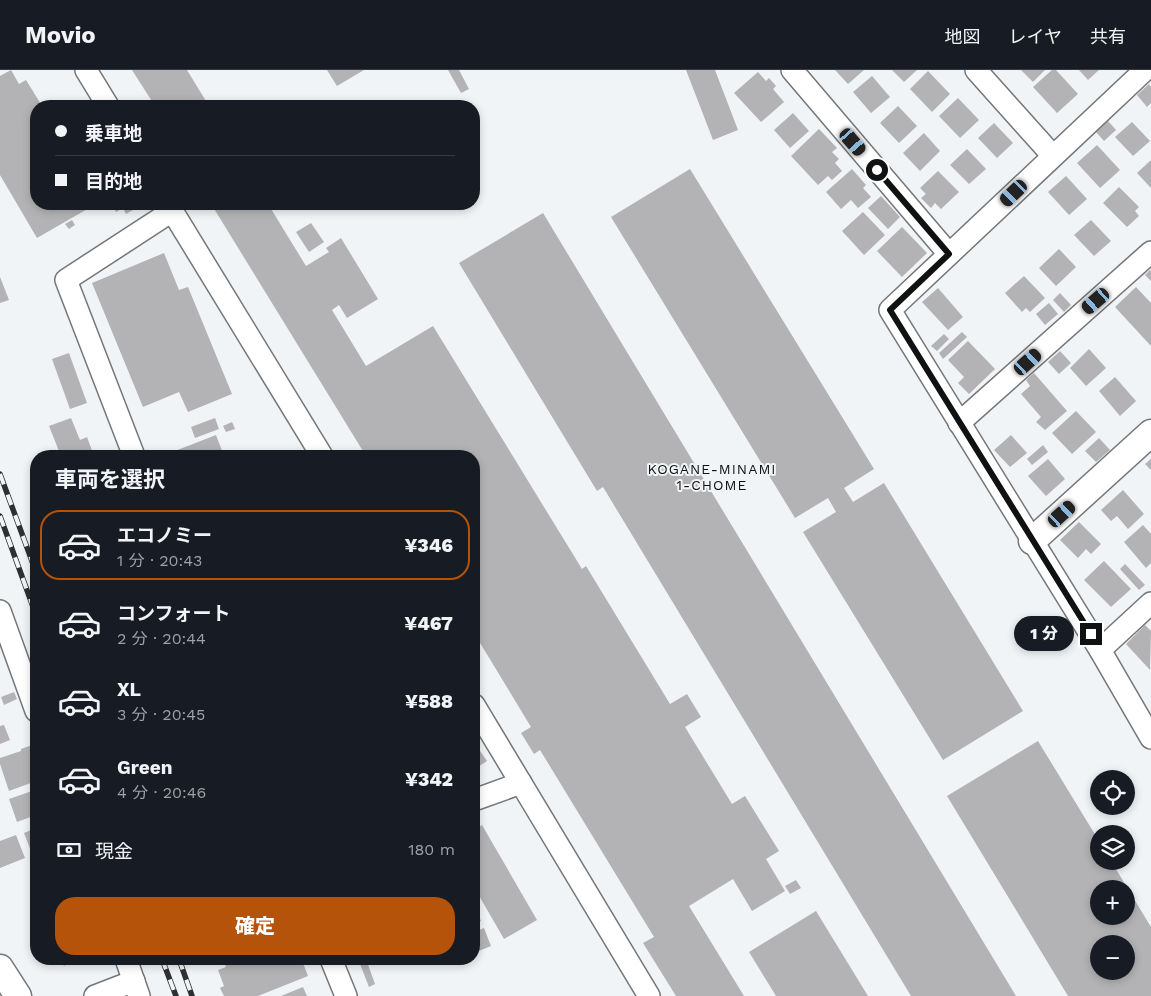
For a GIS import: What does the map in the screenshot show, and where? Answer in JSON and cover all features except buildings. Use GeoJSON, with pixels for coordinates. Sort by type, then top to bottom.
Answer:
{"type":"FeatureCollection","features":[{"type":"Feature","properties":{"kind":"street"},"geometry":{"type":"LineString","coordinates":[[86,70],[104,100]]}},
{"type":"Feature","properties":{"kind":"street"},"geometry":{"type":"LineString","coordinates":[[792,70],[949,254]]}},
{"type":"Feature","properties":{"kind":"street"},"geometry":{"type":"LineString","coordinates":[[976,70],[1053,156]]}},
{"type":"Feature","properties":{"kind":"street"},"geometry":{"type":"LineString","coordinates":[[1145,70],[890,310],[1100,650],[1151,738]]}},
{"type":"Feature","properties":{"kind":"street"},"geometry":{"type":"LineString","coordinates":[[132,450],[66,280],[166,210]]}},
{"type":"Feature","properties":{"kind":"street"},"geometry":{"type":"LineString","coordinates":[[172,210],[318,450]]}},
{"type":"Feature","properties":{"kind":"street"},"geometry":{"type":"LineString","coordinates":[[959,423],[1151,252]]}},
{"type":"Feature","properties":{"kind":"street"},"geometry":{"type":"LineString","coordinates":[[1032,541],[1151,433]]}},
{"type":"Feature","properties":{"kind":"street"},"geometry":{"type":"LineString","coordinates":[[1100,650],[1151,602]]}},
{"type":"Feature","properties":{"kind":"street"},"geometry":{"type":"LineString","coordinates":[[0,611],[30,694]]}},
{"type":"Feature","properties":{"kind":"street"},"geometry":{"type":"LineString","coordinates":[[480,715],[649,996]]}},
{"type":"Feature","properties":{"kind":"street"},"geometry":{"type":"LineString","coordinates":[[480,798],[521,783]]}},
{"type":"Feature","properties":{"kind":"street"},"geometry":{"type":"LineString","coordinates":[[95,996],[137,989],[128,965]]}},
{"type":"Feature","properties":{"kind":"street"},"geometry":{"type":"LineString","coordinates":[[333,965],[346,996]]}},
{"type":"Feature","properties":{"kind":"street"},"geometry":{"type":"LineString","coordinates":[[0,968],[18,996]]}},
{"type":"Feature","properties":{"kind":"railway"},"geometry":{"type":"LineString","coordinates":[[0,474],[30,556]]}},
{"type":"Feature","properties":{"kind":"railway"},"geometry":{"type":"LineString","coordinates":[[0,516],[30,598]]}},
{"type":"Feature","properties":{"kind":"railway"},"geometry":{"type":"LineString","coordinates":[[164,965],[176,996]]}},
{"type":"Feature","properties":{"kind":"railway"},"geometry":{"type":"LineString","coordinates":[[181,965],[192,996]]}},
{"type":"Feature","properties":{"kind":"district","name":"KOGANE-MINAMI 1-CHOME"},"geometry":{"type":"Point","coordinates":[712,478]}},
{"type":"Feature","properties":{"kind":"route"},"geometry":{"type":"LineString","coordinates":[[877,170],[949,254],[890,310],[1091,634]]}}]}
